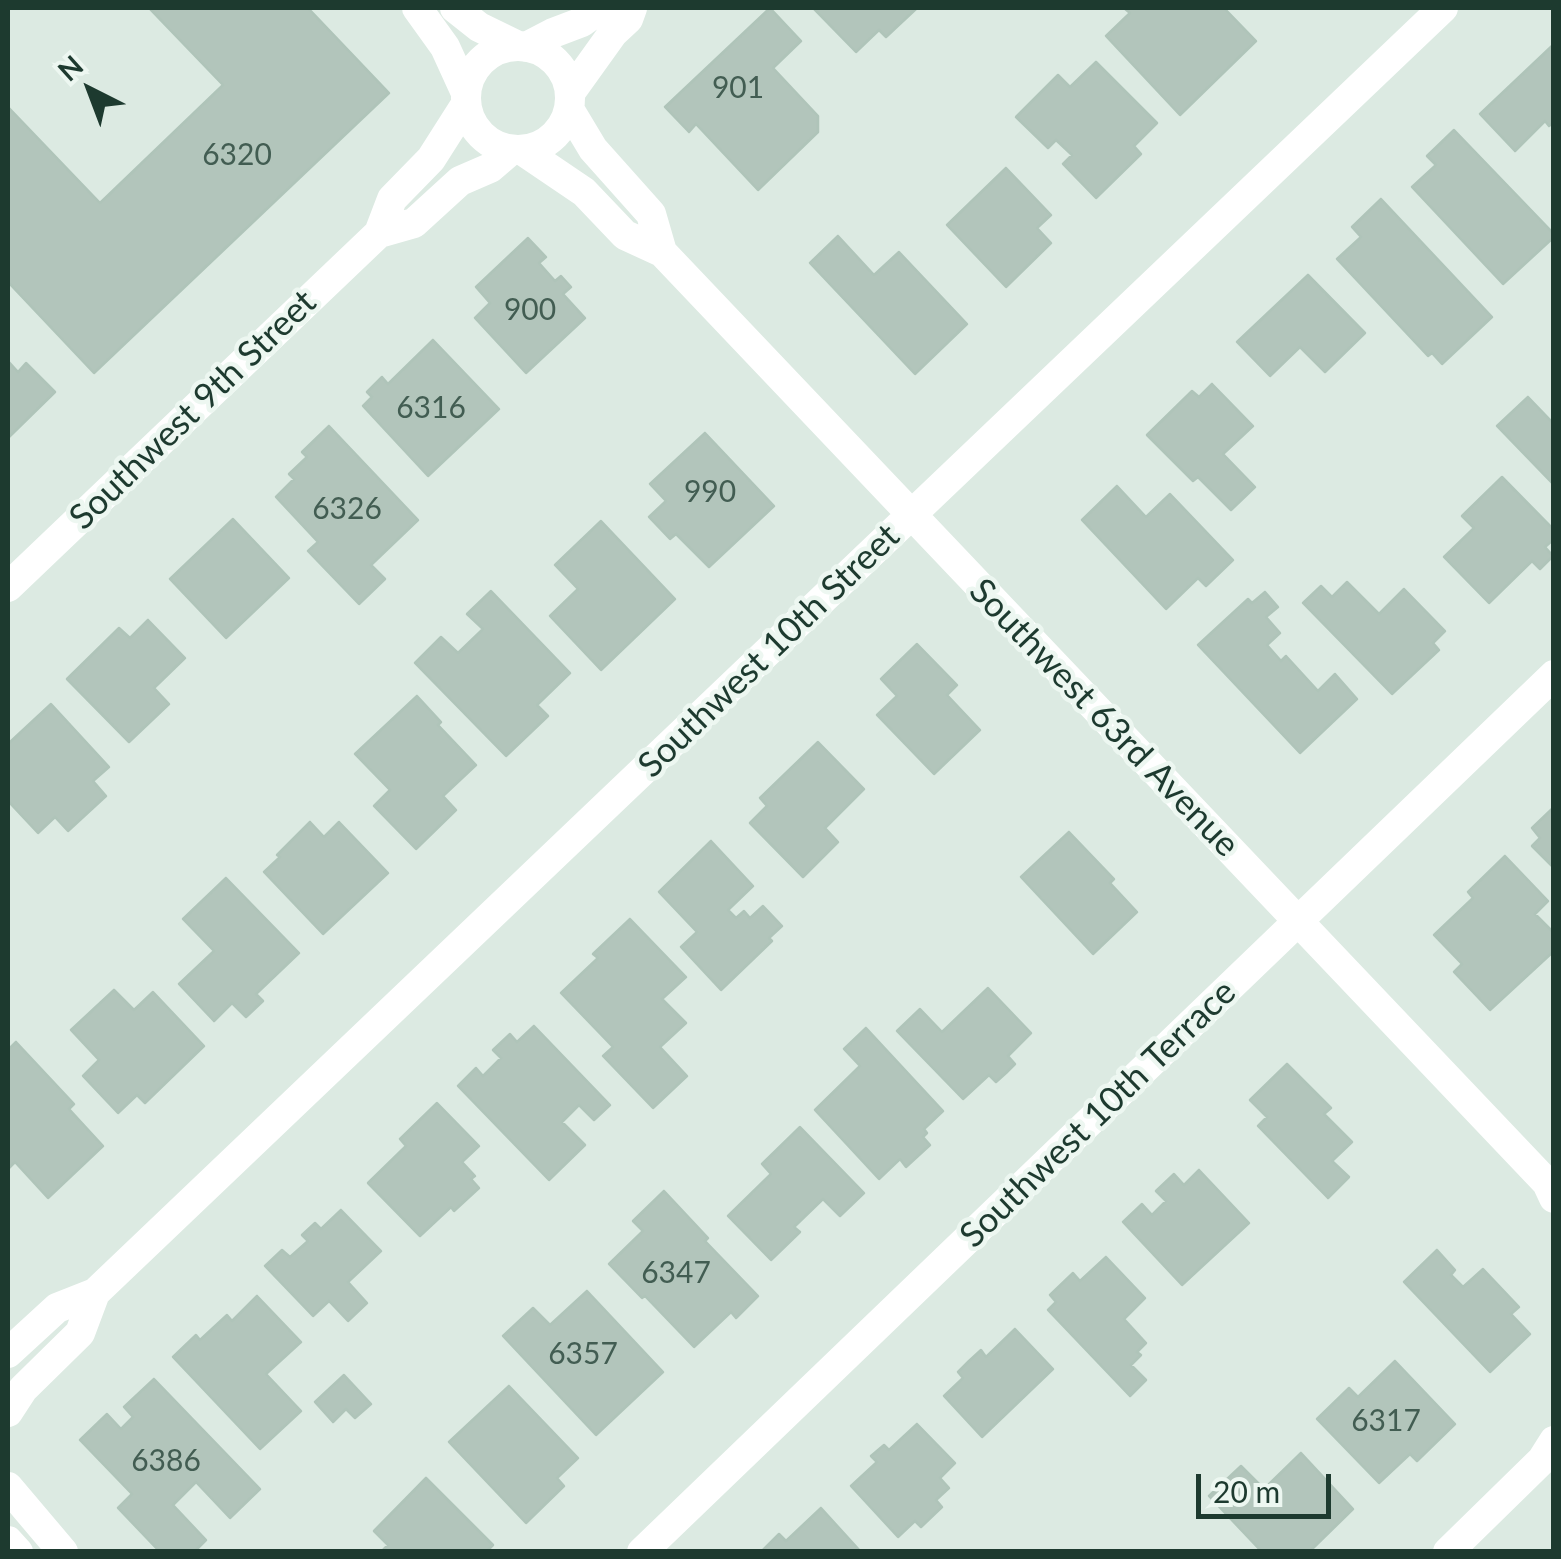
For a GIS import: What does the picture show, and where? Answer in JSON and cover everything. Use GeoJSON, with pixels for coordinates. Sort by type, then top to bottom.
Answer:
{"type":"FeatureCollection","features":[{"type":"Feature","properties":{"kind":"street"},"geometry":{"type":"LineString","coordinates":[[417,8],[454,66],[469,118],[479,134],[500,148],[516,150],[553,138],[563,124],[570,101],[632,8]]}},
{"type":"Feature","properties":{"kind":"street"},"geometry":{"type":"LineString","coordinates":[[454,8],[478,27],[522,47],[541,51],[556,62],[566,77],[570,101]]}},
{"type":"Feature","properties":{"kind":"street"},"geometry":{"type":"LineString","coordinates":[[466,98],[470,78],[494,52],[522,47],[582,22],[601,8]]}},
{"type":"Feature","properties":{"kind":"street","name":"Southwest 10th Street"},"geometry":{"type":"LineString","coordinates":[[8,1353],[57,1308],[95,1294],[1443,8]]}},
{"type":"Feature","properties":{"kind":"street","name":"Southwest 9th Street"},"geometry":{"type":"LineString","coordinates":[[8,587],[379,233],[392,199],[431,159],[466,98]]}},
{"type":"Feature","properties":{"kind":"street","name":"Southwest 63rd Avenue"},"geometry":{"type":"LineString","coordinates":[[570,101],[593,149],[651,214],[662,252]]}},
{"type":"Feature","properties":{"kind":"street","name":"Southwest 9th Street"},"geometry":{"type":"LineString","coordinates":[[379,233],[414,223],[460,181],[490,168],[516,150]]}},
{"type":"Feature","properties":{"kind":"street","name":"Southwest 63rd Avenue"},"geometry":{"type":"LineString","coordinates":[[516,150],[584,192],[625,234],[662,252],[1551,1189]]}},
{"type":"Feature","properties":{"kind":"street","name":"Southwest 10th Terrace"},"geometry":{"type":"LineString","coordinates":[[642,1552],[1554,675]]}},
{"type":"Feature","properties":{"kind":"street","name":"Southwest 10th Street"},"geometry":{"type":"LineString","coordinates":[[8,1412],[34,1376],[80,1333],[95,1294]]}},
{"type":"Feature","properties":{"kind":"street"},"geometry":{"type":"LineString","coordinates":[[1448,1552],[1550,1453]]}},
{"type":"Feature","properties":{"kind":"street"},"geometry":{"type":"LineString","coordinates":[[8,1486],[62,1552]]}},
{"type":"Feature","properties":{"kind":"street"},"geometry":{"type":"LineString","coordinates":[[8,1541],[18,1552]]}},
{"type":"Feature","properties":{"kind":"building"},"geometry":{"type":"Polygon","coordinates":[[[149,8],[308,8],[389,93],[94,373],[8,282],[8,107],[100,203],[223,85],[149,8]]]}},
{"type":"Feature","properties":{"kind":"building"},"geometry":{"type":"Polygon","coordinates":[[[770,8],[801,41],[773,68],[818,116],[818,132],[758,190],[696,124],[689,132],[665,107],[770,8]]]}},
{"type":"Feature","properties":{"kind":"building"},"geometry":{"type":"Polygon","coordinates":[[[813,8],[917,8],[886,37],[879,30],[856,52],[813,8]]]}},
{"type":"Feature","properties":{"kind":"building"},"geometry":{"type":"Polygon","coordinates":[[[1124,8],[1224,8],[1256,41],[1180,115],[1106,36],[1130,13],[1124,8]]]}},
{"type":"Feature","properties":{"kind":"building"},"geometry":{"type":"Polygon","coordinates":[[[1554,44],[1554,122],[1549,126],[1545,121],[1515,151],[1480,114],[1554,44]]]}},
{"type":"Feature","properties":{"kind":"building"},"geometry":{"type":"Polygon","coordinates":[[[1096,62],[1157,123],[1134,146],[1141,154],[1096,198],[1063,164],[1072,155],[1056,140],[1048,148],[1016,117],[1058,75],[1070,87],[1096,62]]]}},
{"type":"Feature","properties":{"kind":"building"},"geometry":{"type":"Polygon","coordinates":[[[1454,130],[1554,234],[1503,284],[1412,187],[1436,165],[1427,156],[1454,130]]]}},
{"type":"Feature","properties":{"kind":"building"},"geometry":{"type":"Polygon","coordinates":[[[1006,168],[1051,215],[1037,228],[1051,243],[1006,287],[947,225],[1006,168]]]}},
{"type":"Feature","properties":{"kind":"building"},"geometry":{"type":"Polygon","coordinates":[[[1381,199],[1492,317],[1442,364],[1432,353],[1428,356],[1337,259],[1361,237],[1352,227],[1381,199]]]}},
{"type":"Feature","properties":{"kind":"building"},"geometry":{"type":"Polygon","coordinates":[[[838,236],[874,275],[899,252],[967,324],[915,374],[810,263],[838,236]]]}},
{"type":"Feature","properties":{"kind":"building"},"geometry":{"type":"Polygon","coordinates":[[[528,238],[546,257],[539,263],[555,281],[561,276],[571,287],[563,294],[585,318],[526,373],[475,318],[490,303],[476,287],[528,238]]]}},
{"type":"Feature","properties":{"kind":"building"},"geometry":{"type":"Polygon","coordinates":[[[1308,275],[1365,333],[1325,372],[1300,347],[1270,376],[1237,342],[1308,275]]]}},
{"type":"Feature","properties":{"kind":"building"},"geometry":{"type":"Polygon","coordinates":[[[433,340],[499,409],[428,476],[363,406],[372,397],[367,392],[382,377],[388,384],[433,340]]]}},
{"type":"Feature","properties":{"kind":"building"},"geometry":{"type":"Polygon","coordinates":[[[8,361],[18,372],[26,363],[55,392],[8,438],[8,361]]]}},
{"type":"Feature","properties":{"kind":"building"},"geometry":{"type":"Polygon","coordinates":[[[1212,384],[1253,426],[1223,454],[1255,487],[1231,510],[1198,477],[1193,481],[1147,435],[1192,391],[1199,397],[1212,384]]]}},
{"type":"Feature","properties":{"kind":"building"},"geometry":{"type":"Polygon","coordinates":[[[1528,397],[1554,424],[1554,485],[1497,426],[1528,397]]]}},
{"type":"Feature","properties":{"kind":"building"},"geometry":{"type":"Polygon","coordinates":[[[329,426],[418,520],[371,565],[385,579],[359,604],[308,551],[318,542],[276,497],[294,479],[289,474],[307,457],[302,452],[329,426]]]}},
{"type":"Feature","properties":{"kind":"building"},"geometry":{"type":"Polygon","coordinates":[[[705,433],[774,506],[709,567],[676,534],[670,539],[649,517],[666,501],[650,484],[705,433]]]}},
{"type":"Feature","properties":{"kind":"building"},"geometry":{"type":"Polygon","coordinates":[[[1502,477],[1554,530],[1554,539],[1545,547],[1553,556],[1540,569],[1532,561],[1489,603],[1444,557],[1474,528],[1462,516],[1502,477]]]}},
{"type":"Feature","properties":{"kind":"building"},"geometry":{"type":"Polygon","coordinates":[[[1117,486],[1146,517],[1170,494],[1233,560],[1206,586],[1198,578],[1166,609],[1082,520],[1117,486]]]}},
{"type":"Feature","properties":{"kind":"building"},"geometry":{"type":"Polygon","coordinates":[[[233,519],[289,578],[226,638],[170,579],[233,519]]]}},
{"type":"Feature","properties":{"kind":"building"},"geometry":{"type":"Polygon","coordinates":[[[601,521],[675,599],[601,670],[550,616],[578,589],[555,565],[601,521]]]}},
{"type":"Feature","properties":{"kind":"building"},"geometry":{"type":"Polygon","coordinates":[[[1347,582],[1379,614],[1404,589],[1445,631],[1433,643],[1439,650],[1392,694],[1303,603],[1321,586],[1332,597],[1347,582]]]}},
{"type":"Feature","properties":{"kind":"building"},"geometry":{"type":"Polygon","coordinates":[[[491,591],[570,673],[537,705],[548,716],[506,756],[415,663],[441,637],[458,653],[483,629],[467,614],[491,591]]]}},
{"type":"Feature","properties":{"kind":"building"},"geometry":{"type":"Polygon","coordinates":[[[1265,592],[1278,607],[1266,617],[1280,633],[1267,645],[1281,661],[1286,656],[1318,691],[1335,674],[1357,699],[1300,753],[1198,645],[1248,599],[1252,603],[1265,592]]]}},
{"type":"Feature","properties":{"kind":"building"},"geometry":{"type":"Polygon","coordinates":[[[148,620],[185,658],[154,688],[169,704],[129,742],[67,679],[119,628],[130,638],[148,620]]]}},
{"type":"Feature","properties":{"kind":"building"},"geometry":{"type":"Polygon","coordinates":[[[917,644],[957,685],[947,695],[980,730],[934,774],[877,715],[897,696],[881,679],[917,644]]]}},
{"type":"Feature","properties":{"kind":"building"},"geometry":{"type":"Polygon","coordinates":[[[417,696],[476,765],[443,796],[456,810],[416,849],[374,806],[390,790],[355,754],[417,696]]]}},
{"type":"Feature","properties":{"kind":"building"},"geometry":{"type":"Polygon","coordinates":[[[51,704],[109,767],[93,781],[106,796],[68,831],[55,817],[38,833],[8,801],[8,742],[51,704]]]}},
{"type":"Feature","properties":{"kind":"building"},"geometry":{"type":"Polygon","coordinates":[[[818,742],[864,789],[825,828],[838,842],[803,877],[750,823],[767,806],[760,798],[818,742]]]}},
{"type":"Feature","properties":{"kind":"building"},"geometry":{"type":"Polygon","coordinates":[[[1554,807],[1554,868],[1532,846],[1540,838],[1532,828],[1554,807]]]}},
{"type":"Feature","properties":{"kind":"building"},"geometry":{"type":"Polygon","coordinates":[[[310,822],[324,837],[339,822],[388,873],[323,934],[264,872],[310,822]]]}},
{"type":"Feature","properties":{"kind":"building"},"geometry":{"type":"Polygon","coordinates":[[[1069,832],[1114,879],[1110,883],[1137,912],[1093,954],[1021,877],[1069,832]]]}},
{"type":"Feature","properties":{"kind":"building"},"geometry":{"type":"Polygon","coordinates":[[[711,841],[753,886],[728,910],[736,918],[744,911],[750,918],[763,906],[782,926],[769,938],[772,941],[721,990],[681,947],[697,932],[659,892],[711,841]]]}},
{"type":"Feature","properties":{"kind":"building"},"geometry":{"type":"Polygon","coordinates":[[[1505,856],[1548,901],[1535,914],[1554,933],[1554,951],[1490,1010],[1454,972],[1462,964],[1434,935],[1473,898],[1468,892],[1505,856]]]}},
{"type":"Feature","properties":{"kind":"building"},"geometry":{"type":"Polygon","coordinates":[[[226,878],[299,953],[256,994],[263,1001],[246,1017],[232,1003],[214,1021],[179,984],[214,951],[183,919],[226,878]]]}},
{"type":"Feature","properties":{"kind":"building"},"geometry":{"type":"Polygon","coordinates":[[[630,919],[686,977],[662,999],[686,1023],[660,1047],[687,1076],[653,1108],[603,1056],[613,1047],[561,993],[598,958],[593,954],[630,919]]]}},
{"type":"Feature","properties":{"kind":"building"},"geometry":{"type":"Polygon","coordinates":[[[988,988],[1031,1033],[1008,1056],[1015,1064],[1006,1073],[996,1082],[989,1075],[963,1099],[897,1031],[920,1009],[942,1032],[988,988]]]}},
{"type":"Feature","properties":{"kind":"building"},"geometry":{"type":"Polygon","coordinates":[[[114,990],[134,1010],[153,992],[204,1046],[145,1103],[137,1095],[118,1113],[83,1076],[99,1060],[71,1030],[114,990]]]}},
{"type":"Feature","properties":{"kind":"building"},"geometry":{"type":"Polygon","coordinates":[[[534,1026],[610,1105],[594,1120],[579,1105],[562,1122],[585,1145],[549,1180],[458,1086],[476,1068],[483,1076],[501,1058],[493,1050],[510,1034],[517,1042],[534,1026]]]}},
{"type":"Feature","properties":{"kind":"building"},"geometry":{"type":"Polygon","coordinates":[[[866,1028],[943,1111],[924,1129],[927,1133],[923,1137],[930,1145],[906,1167],[900,1159],[879,1179],[815,1110],[860,1066],[844,1049],[866,1028]]]}},
{"type":"Feature","properties":{"kind":"building"},"geometry":{"type":"Polygon","coordinates":[[[16,1042],[74,1104],[69,1109],[103,1146],[48,1198],[15,1162],[8,1169],[8,1050],[16,1042]]]}},
{"type":"Feature","properties":{"kind":"building"},"geometry":{"type":"Polygon","coordinates":[[[1287,1064],[1331,1108],[1324,1114],[1352,1142],[1332,1161],[1349,1177],[1328,1198],[1258,1126],[1267,1117],[1250,1100],[1287,1064]]]}},
{"type":"Feature","properties":{"kind":"building"},"geometry":{"type":"Polygon","coordinates":[[[437,1103],[479,1146],[462,1162],[475,1176],[471,1179],[479,1188],[420,1236],[368,1183],[406,1146],[400,1139],[437,1103]]]}},
{"type":"Feature","properties":{"kind":"building"},"geometry":{"type":"Polygon","coordinates":[[[800,1127],[864,1193],[840,1216],[823,1199],[794,1227],[800,1232],[771,1260],[728,1216],[771,1174],[762,1164],[800,1127]]]}},
{"type":"Feature","properties":{"kind":"building"},"geometry":{"type":"Polygon","coordinates":[[[1199,1170],[1249,1223],[1182,1285],[1123,1222],[1142,1204],[1152,1215],[1166,1201],[1156,1191],[1174,1174],[1184,1185],[1199,1170]]]}},
{"type":"Feature","properties":{"kind":"building"},"geometry":{"type":"Polygon","coordinates":[[[664,1191],[758,1296],[736,1318],[731,1312],[694,1347],[609,1264],[643,1231],[633,1221],[664,1191]]]}},
{"type":"Feature","properties":{"kind":"building"},"geometry":{"type":"Polygon","coordinates":[[[341,1210],[381,1251],[348,1282],[367,1303],[348,1321],[329,1301],[313,1316],[265,1266],[282,1250],[290,1257],[308,1241],[302,1235],[315,1223],[321,1229],[341,1210]]]}},
{"type":"Feature","properties":{"kind":"building"},"geometry":{"type":"Polygon","coordinates":[[[1437,1250],[1455,1270],[1451,1275],[1463,1287],[1483,1269],[1519,1307],[1511,1314],[1530,1334],[1490,1372],[1404,1282],[1437,1250]]]}},
{"type":"Feature","properties":{"kind":"building"},"geometry":{"type":"Polygon","coordinates":[[[1106,1257],[1145,1298],[1124,1319],[1146,1343],[1131,1365],[1146,1380],[1130,1396],[1048,1310],[1056,1302],[1050,1295],[1073,1273],[1080,1281],[1106,1257]]]}},
{"type":"Feature","properties":{"kind":"building"},"geometry":{"type":"Polygon","coordinates":[[[587,1291],[663,1372],[596,1435],[503,1336],[533,1308],[550,1325],[587,1291]]]}},
{"type":"Feature","properties":{"kind":"building"},"geometry":{"type":"Polygon","coordinates":[[[257,1296],[301,1342],[266,1374],[301,1411],[260,1449],[173,1357],[196,1335],[200,1340],[227,1315],[232,1321],[257,1296]]]}},
{"type":"Feature","properties":{"kind":"building"},"geometry":{"type":"Polygon","coordinates":[[[1015,1329],[1053,1369],[982,1437],[944,1396],[963,1378],[958,1372],[969,1361],[981,1350],[986,1357],[1015,1329]]]}},
{"type":"Feature","properties":{"kind":"building"},"geometry":{"type":"Polygon","coordinates":[[[1395,1361],[1455,1424],[1417,1461],[1410,1454],[1379,1483],[1317,1419],[1349,1388],[1358,1397],[1395,1361]]]}},
{"type":"Feature","properties":{"kind":"building"},"geometry":{"type":"Polygon","coordinates":[[[344,1375],[371,1404],[355,1418],[346,1409],[333,1422],[315,1402],[344,1375]]]}},
{"type":"Feature","properties":{"kind":"building"},"geometry":{"type":"Polygon","coordinates":[[[154,1379],[260,1489],[230,1518],[196,1482],[173,1505],[206,1540],[194,1552],[160,1552],[118,1508],[132,1494],[80,1440],[107,1414],[121,1429],[133,1417],[124,1407],[154,1379]]]}},
{"type":"Feature","properties":{"kind":"building"},"geometry":{"type":"Polygon","coordinates":[[[509,1386],[578,1458],[557,1478],[564,1486],[526,1523],[449,1442],[509,1386]]]}},
{"type":"Feature","properties":{"kind":"building"},"geometry":{"type":"Polygon","coordinates":[[[917,1424],[955,1463],[940,1478],[949,1488],[936,1500],[942,1507],[921,1527],[915,1521],[898,1537],[851,1486],[877,1462],[871,1456],[884,1445],[889,1450],[917,1424]]]}},
{"type":"Feature","properties":{"kind":"building"},"geometry":{"type":"Polygon","coordinates":[[[1301,1453],[1353,1509],[1309,1552],[1262,1552],[1209,1496],[1241,1466],[1264,1489],[1301,1453]]]}},
{"type":"Feature","properties":{"kind":"building"},"geometry":{"type":"Polygon","coordinates":[[[426,1478],[493,1545],[486,1552],[381,1552],[388,1545],[374,1531],[426,1478]]]}},
{"type":"Feature","properties":{"kind":"building"},"geometry":{"type":"Polygon","coordinates":[[[821,1508],[861,1552],[761,1552],[779,1534],[786,1541],[821,1508]]]}}]}
